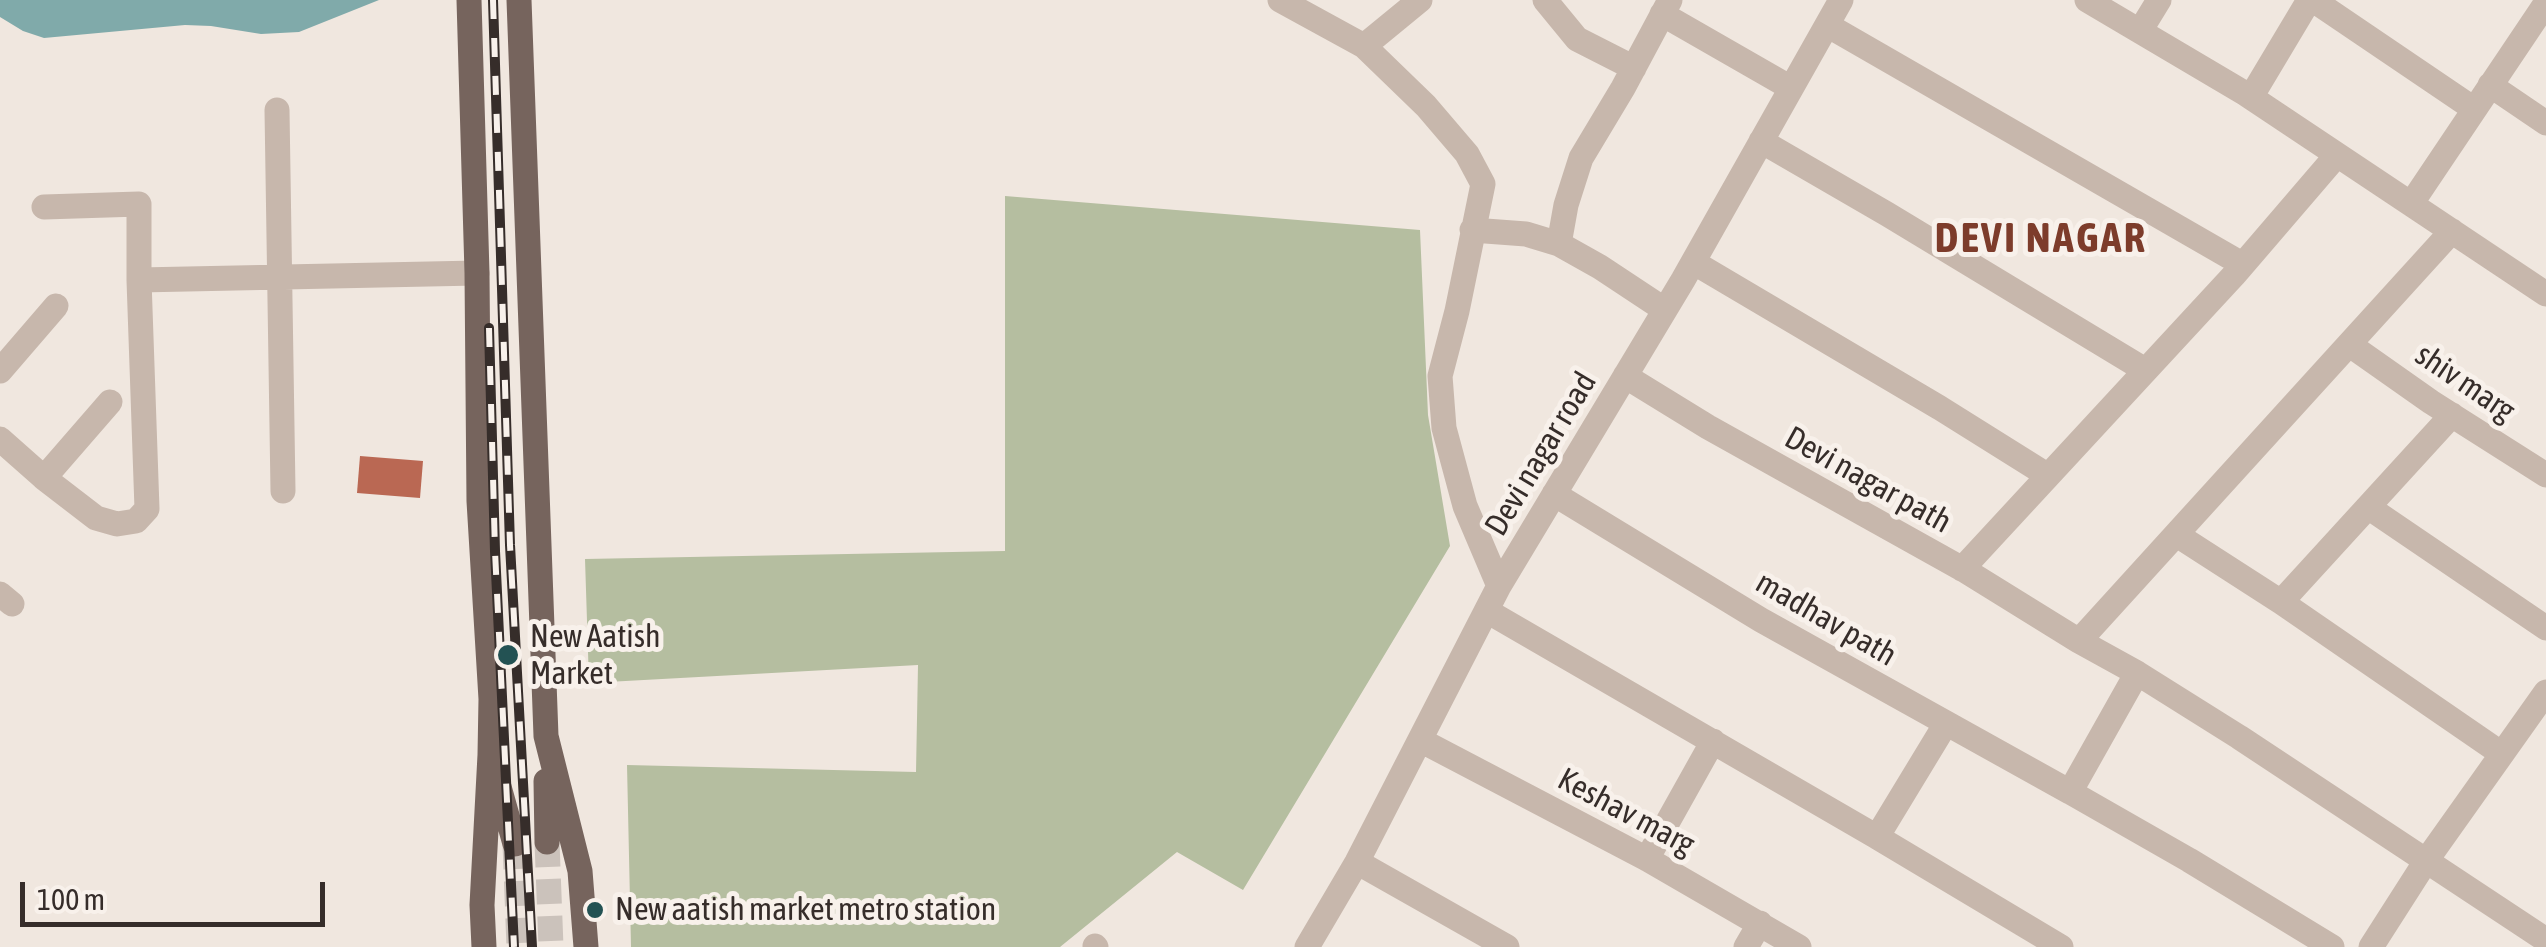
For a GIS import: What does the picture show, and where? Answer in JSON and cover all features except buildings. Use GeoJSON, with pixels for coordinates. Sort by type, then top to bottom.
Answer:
{"type":"FeatureCollection","features":[{"type":"Feature","properties":{"kind":"main road"},"geometry":{"type":"LineString","coordinates":[[469,3],[479,501],[491,699],[482,905],[484,947]]}},
{"type":"Feature","properties":{"kind":"main road"},"geometry":{"type":"LineString","coordinates":[[519,7],[547,842]]}},
{"type":"Feature","properties":{"kind":"main road"},"geometry":{"type":"LineString","coordinates":[[546,736],[580,871],[586,947]]}},
{"type":"Feature","properties":{"kind":"main road"},"geometry":{"type":"LineString","coordinates":[[490,755],[515,844]]}},
{"type":"Feature","properties":{"kind":"street"},"geometry":{"type":"LineString","coordinates":[[1280,0],[1364,46],[1426,106],[1467,154],[1483,184],[1440,376],[1444,428],[1465,506],[1499,586]]}},
{"type":"Feature","properties":{"kind":"street"},"geometry":{"type":"LineString","coordinates":[[1364,46],[1420,0]]}},
{"type":"Feature","properties":{"kind":"street"},"geometry":{"type":"LineString","coordinates":[[1546,0],[1578,39],[1634,68]]}},
{"type":"Feature","properties":{"kind":"street","name":"Devi nagar road"},"geometry":{"type":"LineString","coordinates":[[1307,947],[1357,862],[1499,586],[1693,262],[1840,0]]}},
{"type":"Feature","properties":{"kind":"street"},"geometry":{"type":"LineString","coordinates":[[2087,0],[2251,97],[2546,294]]}},
{"type":"Feature","properties":{"kind":"street"},"geometry":{"type":"LineString","coordinates":[[2140,32],[2159,0]]}},
{"type":"Feature","properties":{"kind":"street"},"geometry":{"type":"LineString","coordinates":[[2251,97],[2311,0],[2474,109]]}},
{"type":"Feature","properties":{"kind":"street"},"geometry":{"type":"LineString","coordinates":[[2411,204],[2546,4]]}},
{"type":"Feature","properties":{"kind":"street"},"geometry":{"type":"LineString","coordinates":[[1559,244],[1581,158],[1666,7],[1791,88]]}},
{"type":"Feature","properties":{"kind":"street"},"geometry":{"type":"LineString","coordinates":[[1826,25],[2242,264]]}},
{"type":"Feature","properties":{"kind":"street"},"geometry":{"type":"LineString","coordinates":[[2490,85],[2546,123]]}},
{"type":"Feature","properties":{"kind":"street"},"geometry":{"type":"LineString","coordinates":[[277,110],[283,491]]}},
{"type":"Feature","properties":{"kind":"street"},"geometry":{"type":"LineString","coordinates":[[1761,142],[2145,370]]}},
{"type":"Feature","properties":{"kind":"street"},"geometry":{"type":"LineString","coordinates":[[1962,569],[2338,154]]}},
{"type":"Feature","properties":{"kind":"street"},"geometry":{"type":"LineString","coordinates":[[0,439],[96,518],[117,524],[136,521],[148,509],[139,204],[44,207]]}},
{"type":"Feature","properties":{"kind":"street"},"geometry":{"type":"LineString","coordinates":[[1472,230],[1526,234],[1559,244],[1665,310]]}},
{"type":"Feature","properties":{"kind":"street"},"geometry":{"type":"LineString","coordinates":[[2079,641],[2452,231]]}},
{"type":"Feature","properties":{"kind":"street"},"geometry":{"type":"LineString","coordinates":[[1693,262],[2047,475]]}},
{"type":"Feature","properties":{"kind":"street"},"geometry":{"type":"LineString","coordinates":[[139,280],[476,273]]}},
{"type":"Feature","properties":{"kind":"street"},"geometry":{"type":"LineString","coordinates":[[0,371],[56,306]]}},
{"type":"Feature","properties":{"kind":"street","name":"shiv marg"},"geometry":{"type":"LineString","coordinates":[[2350,344],[2546,475]]}},
{"type":"Feature","properties":{"kind":"street","name":"Devi nagar path"},"geometry":{"type":"LineString","coordinates":[[1625,376],[1708,428],[1962,569],[2137,672],[2546,940]]}},
{"type":"Feature","properties":{"kind":"street"},"geometry":{"type":"LineString","coordinates":[[44,478],[110,402]]}},
{"type":"Feature","properties":{"kind":"street"},"geometry":{"type":"LineString","coordinates":[[2281,602],[2452,415]]}},
{"type":"Feature","properties":{"kind":"street","name":"madhav path"},"geometry":{"type":"LineString","coordinates":[[1554,494],[1761,620],[2189,860],[2332,947]]}},
{"type":"Feature","properties":{"kind":"street"},"geometry":{"type":"LineString","coordinates":[[2368,507],[2546,628]]}},
{"type":"Feature","properties":{"kind":"street"},"geometry":{"type":"LineString","coordinates":[[2176,535],[2502,754]]}},
{"type":"Feature","properties":{"kind":"street"},"geometry":{"type":"LineString","coordinates":[[1486,610],[2061,947]]}},
{"type":"Feature","properties":{"kind":"street"},"geometry":{"type":"LineString","coordinates":[[2070,792],[2137,672]]}},
{"type":"Feature","properties":{"kind":"street"},"geometry":{"type":"LineString","coordinates":[[2371,947],[2426,861],[2546,692]]}},
{"type":"Feature","properties":{"kind":"street"},"geometry":{"type":"LineString","coordinates":[[1877,837],[1945,724]]}},
{"type":"Feature","properties":{"kind":"street","name":"Keshav marg"},"geometry":{"type":"LineString","coordinates":[[1420,740],[1646,859],[1799,947]]}},
{"type":"Feature","properties":{"kind":"street"},"geometry":{"type":"LineString","coordinates":[[1646,859],[1714,741]]}},
{"type":"Feature","properties":{"kind":"street"},"geometry":{"type":"LineString","coordinates":[[1357,862],[1506,947]]}},
{"type":"Feature","properties":{"kind":"street"},"geometry":{"type":"LineString","coordinates":[[1746,947],[1760,924]]}},
{"type":"Feature","properties":{"kind":"green space"},"geometry":{"type":"Polygon","coordinates":[[[1005,196],[1420,230],[1428,415],[1450,546],[1243,890],[1177,852],[1060,947],[631,947],[627,765],[916,772],[918,665],[589,683],[585,559],[1005,551],[1005,196]]]}},
{"type":"Feature","properties":{"kind":"water"},"geometry":{"type":"Polygon","coordinates":[[[0,0],[379,0],[299,32],[261,34],[185,25],[44,38],[0,17],[0,0]]]}},
{"type":"Feature","properties":{"kind":"tunnel"},"geometry":{"type":"LineString","coordinates":[[547,842],[551,947]]}},
{"type":"Feature","properties":{"kind":"tunnel"},"geometry":{"type":"LineString","coordinates":[[515,844],[519,947]]}},
{"type":"Feature","properties":{"kind":"railway"},"geometry":{"type":"LineString","coordinates":[[493,0],[510,545],[532,947]]}},
{"type":"Feature","properties":{"kind":"railway"},"geometry":{"type":"LineString","coordinates":[[489,328],[495,551],[514,947]]}},
{"type":"Feature","properties":{"kind":"place","name":"New Aatish Market"},"geometry":{"type":"Point","coordinates":[508,655]}},
{"type":"Feature","properties":{"kind":"place","name":"New aatish market metro station"},"geometry":{"type":"Point","coordinates":[595,910]}},
{"type":"Feature","properties":{"kind":"district","name":"DEVI NAGAR"},"geometry":{"type":"Point","coordinates":[2041,239]}}]}
